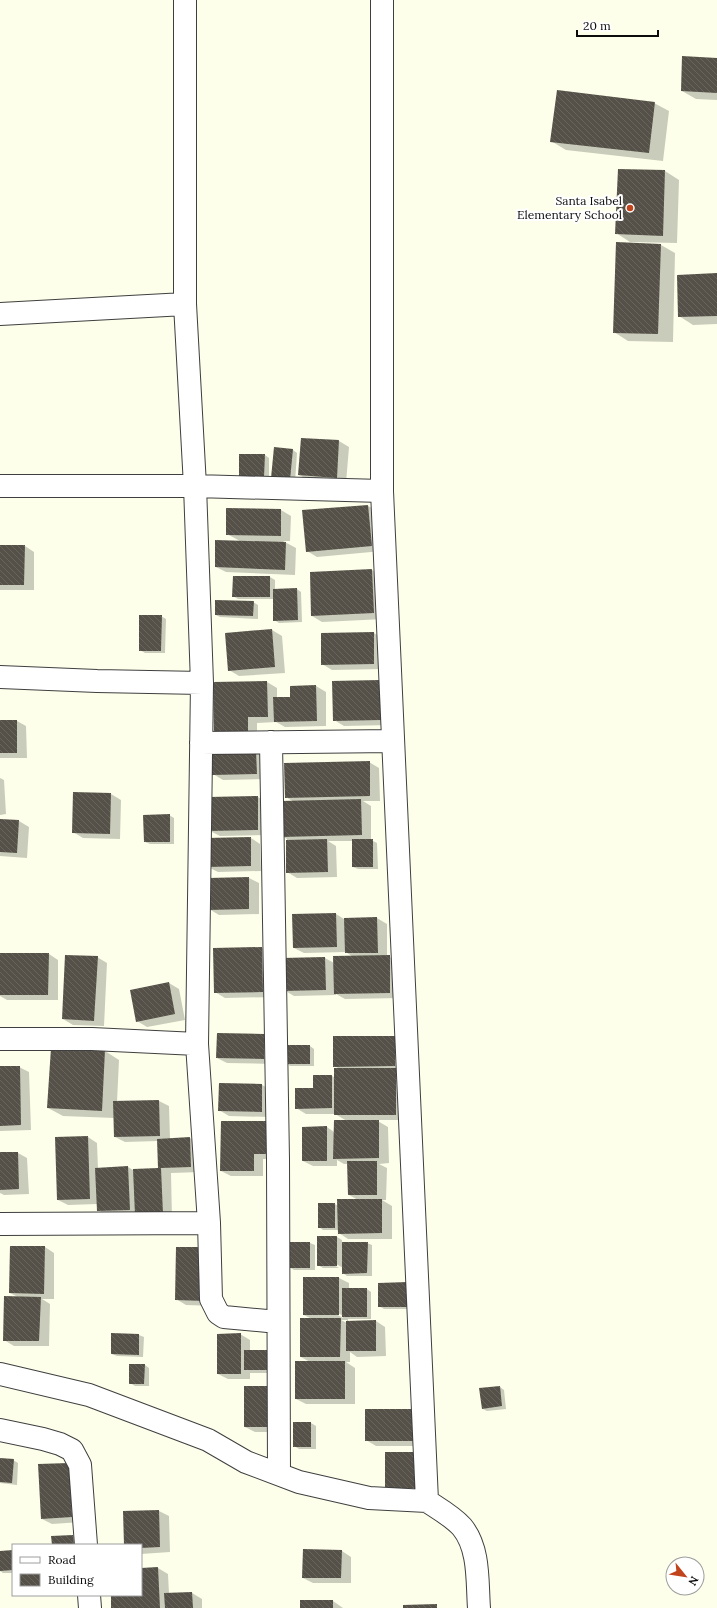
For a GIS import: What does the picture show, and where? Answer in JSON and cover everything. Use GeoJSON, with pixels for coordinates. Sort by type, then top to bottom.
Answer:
{"type":"FeatureCollection","features":[{"type":"Feature","properties":{"kind":"street"},"geometry":{"type":"LineString","coordinates":[[185,0],[185,304],[195,486],[202,683],[197,1044],[209,1223],[211,1299],[218,1313],[224,1317],[278,1322]]}},
{"type":"Feature","properties":{"kind":"street"},"geometry":{"type":"LineString","coordinates":[[382,0],[382,491],[427,1501]]}},
{"type":"Feature","properties":{"kind":"street"},"geometry":{"type":"LineString","coordinates":[[0,314],[185,304]]}},
{"type":"Feature","properties":{"kind":"street"},"geometry":{"type":"LineString","coordinates":[[0,486],[195,486],[382,491]]}},
{"type":"Feature","properties":{"kind":"street"},"geometry":{"type":"LineString","coordinates":[[0,676],[97,681],[202,683]]}},
{"type":"Feature","properties":{"kind":"street"},"geometry":{"type":"LineString","coordinates":[[201,743],[393,741]]}},
{"type":"Feature","properties":{"kind":"street"},"geometry":{"type":"LineString","coordinates":[[271,742],[278,1159],[279,1474]]}},
{"type":"Feature","properties":{"kind":"street"},"geometry":{"type":"LineString","coordinates":[[0,1039],[92,1039],[197,1044]]}},
{"type":"Feature","properties":{"kind":"street"},"geometry":{"type":"LineString","coordinates":[[0,1224],[209,1223]]}},
{"type":"Feature","properties":{"kind":"street"},"geometry":{"type":"LineString","coordinates":[[0,1374],[96,1398],[208,1440],[246,1462],[299,1482],[369,1498],[427,1501],[448,1515],[462,1528],[470,1540],[476,1558],[479,1608]]}},
{"type":"Feature","properties":{"kind":"street"},"geometry":{"type":"LineString","coordinates":[[0,1430],[60,1444],[72,1450],[80,1465],[86,1544]]}},
{"type":"Feature","properties":{"kind":"street"},"geometry":{"type":"LineString","coordinates":[[89,1596],[90,1608]]}},
{"type":"Feature","properties":{"kind":"building"},"geometry":{"type":"Polygon","coordinates":[[[682,56],[717,58],[717,93],[681,91],[682,56]]]}},
{"type":"Feature","properties":{"kind":"building"},"geometry":{"type":"Polygon","coordinates":[[[557,90],[655,102],[649,153],[550,142],[557,90]]]}},
{"type":"Feature","properties":{"kind":"building"},"geometry":{"type":"Polygon","coordinates":[[[618,169],[665,170],[663,236],[615,234],[618,169]]]}},
{"type":"Feature","properties":{"kind":"building"},"geometry":{"type":"Polygon","coordinates":[[[616,242],[661,244],[658,334],[613,333],[616,242]]]}},
{"type":"Feature","properties":{"kind":"building"},"geometry":{"type":"Polygon","coordinates":[[[717,273],[717,316],[678,317],[677,275],[717,273]]]}},
{"type":"Feature","properties":{"kind":"building"},"geometry":{"type":"Polygon","coordinates":[[[301,438],[339,440],[337,478],[298,475],[301,438]]]}},
{"type":"Feature","properties":{"kind":"building"},"geometry":{"type":"Polygon","coordinates":[[[274,447],[293,449],[290,480],[271,478],[274,447]]]}},
{"type":"Feature","properties":{"kind":"building"},"geometry":{"type":"Polygon","coordinates":[[[239,454],[265,454],[264,477],[239,477],[239,454]]]}},
{"type":"Feature","properties":{"kind":"building"},"geometry":{"type":"Polygon","coordinates":[[[368,505],[372,546],[306,552],[302,510],[368,505]]]}},
{"type":"Feature","properties":{"kind":"building"},"geometry":{"type":"Polygon","coordinates":[[[226,508],[281,509],[281,536],[226,535],[226,508]]]}},
{"type":"Feature","properties":{"kind":"building"},"geometry":{"type":"Polygon","coordinates":[[[215,540],[286,542],[285,570],[215,567],[215,540]]]}},
{"type":"Feature","properties":{"kind":"building"},"geometry":{"type":"Polygon","coordinates":[[[0,545],[25,545],[24,585],[0,585],[0,545]]]}},
{"type":"Feature","properties":{"kind":"building"},"geometry":{"type":"Polygon","coordinates":[[[372,569],[374,613],[311,616],[310,572],[372,569]]]}},
{"type":"Feature","properties":{"kind":"building"},"geometry":{"type":"Polygon","coordinates":[[[233,576],[270,576],[270,597],[232,597],[233,576]]]}},
{"type":"Feature","properties":{"kind":"building"},"geometry":{"type":"Polygon","coordinates":[[[297,588],[298,620],[273,621],[273,589],[297,588]]]}},
{"type":"Feature","properties":{"kind":"building"},"geometry":{"type":"Polygon","coordinates":[[[215,600],[254,601],[253,616],[215,615],[215,600]]]}},
{"type":"Feature","properties":{"kind":"building"},"geometry":{"type":"Polygon","coordinates":[[[139,615],[162,615],[161,651],[139,651],[139,615]]]}},
{"type":"Feature","properties":{"kind":"building"},"geometry":{"type":"Polygon","coordinates":[[[272,629],[275,667],[228,671],[225,633],[272,629]]]}},
{"type":"Feature","properties":{"kind":"building"},"geometry":{"type":"Polygon","coordinates":[[[374,632],[374,664],[321,665],[321,633],[374,632]]]}},
{"type":"Feature","properties":{"kind":"building"},"geometry":{"type":"Polygon","coordinates":[[[380,680],[381,720],[333,721],[332,681],[380,680]]]}},
{"type":"Feature","properties":{"kind":"building"},"geometry":{"type":"Polygon","coordinates":[[[267,681],[268,717],[248,717],[248,733],[214,734],[213,682],[267,681]]]}},
{"type":"Feature","properties":{"kind":"building"},"geometry":{"type":"Polygon","coordinates":[[[316,685],[317,721],[274,722],[273,697],[290,697],[290,686],[316,685]]]}},
{"type":"Feature","properties":{"kind":"building"},"geometry":{"type":"Polygon","coordinates":[[[0,720],[17,720],[17,753],[0,753],[0,720]]]}},
{"type":"Feature","properties":{"kind":"building"},"geometry":{"type":"Polygon","coordinates":[[[256,751],[257,774],[212,775],[211,752],[256,751]]]}},
{"type":"Feature","properties":{"kind":"building"},"geometry":{"type":"Polygon","coordinates":[[[370,761],[370,796],[285,798],[284,763],[370,761]]]}},
{"type":"Feature","properties":{"kind":"building"},"geometry":{"type":"Polygon","coordinates":[[[73,792],[111,793],[110,834],[72,833],[73,792]]]}},
{"type":"Feature","properties":{"kind":"building"},"geometry":{"type":"Polygon","coordinates":[[[258,796],[258,830],[209,831],[208,797],[258,796]]]}},
{"type":"Feature","properties":{"kind":"building"},"geometry":{"type":"Polygon","coordinates":[[[361,799],[362,835],[281,837],[281,801],[361,799]]]}},
{"type":"Feature","properties":{"kind":"building"},"geometry":{"type":"Polygon","coordinates":[[[170,814],[170,842],[144,842],[143,815],[170,814]]]}},
{"type":"Feature","properties":{"kind":"building"},"geometry":{"type":"Polygon","coordinates":[[[0,819],[19,820],[17,853],[0,852],[0,819]]]}},
{"type":"Feature","properties":{"kind":"building"},"geometry":{"type":"Polygon","coordinates":[[[251,837],[251,866],[207,867],[206,838],[251,837]]]}},
{"type":"Feature","properties":{"kind":"building"},"geometry":{"type":"Polygon","coordinates":[[[327,839],[328,872],[286,873],[286,840],[327,839]]]}},
{"type":"Feature","properties":{"kind":"building"},"geometry":{"type":"Polygon","coordinates":[[[352,839],[373,839],[373,867],[352,867],[352,839]]]}},
{"type":"Feature","properties":{"kind":"building"},"geometry":{"type":"Polygon","coordinates":[[[249,877],[249,909],[208,910],[208,878],[249,877]]]}},
{"type":"Feature","properties":{"kind":"building"},"geometry":{"type":"Polygon","coordinates":[[[336,913],[337,947],[293,948],[292,914],[336,913]]]}},
{"type":"Feature","properties":{"kind":"building"},"geometry":{"type":"Polygon","coordinates":[[[377,917],[378,953],[345,953],[344,918],[377,917]]]}},
{"type":"Feature","properties":{"kind":"building"},"geometry":{"type":"Polygon","coordinates":[[[262,947],[263,992],[214,993],[213,948],[262,947]]]}},
{"type":"Feature","properties":{"kind":"building"},"geometry":{"type":"Polygon","coordinates":[[[0,953],[49,953],[48,995],[0,995],[0,953]]]}},
{"type":"Feature","properties":{"kind":"building"},"geometry":{"type":"Polygon","coordinates":[[[65,955],[98,956],[94,1021],[62,1019],[65,955]]]}},
{"type":"Feature","properties":{"kind":"building"},"geometry":{"type":"Polygon","coordinates":[[[390,955],[390,993],[334,994],[333,956],[390,955]]]}},
{"type":"Feature","properties":{"kind":"building"},"geometry":{"type":"Polygon","coordinates":[[[325,957],[326,990],[283,991],[282,958],[325,957]]]}},
{"type":"Feature","properties":{"kind":"building"},"geometry":{"type":"Polygon","coordinates":[[[169,982],[175,1014],[136,1022],[130,990],[169,982]]]}},
{"type":"Feature","properties":{"kind":"building"},"geometry":{"type":"Polygon","coordinates":[[[217,1033],[264,1034],[264,1059],[216,1058],[217,1033]]]}},
{"type":"Feature","properties":{"kind":"building"},"geometry":{"type":"Polygon","coordinates":[[[333,1036],[395,1036],[395,1066],[333,1067],[333,1036]]]}},
{"type":"Feature","properties":{"kind":"building"},"geometry":{"type":"Polygon","coordinates":[[[285,1045],[310,1045],[310,1064],[285,1064],[285,1045]]]}},
{"type":"Feature","properties":{"kind":"building"},"geometry":{"type":"Polygon","coordinates":[[[51,1048],[105,1050],[102,1111],[47,1108],[51,1048]]]}},
{"type":"Feature","properties":{"kind":"building"},"geometry":{"type":"Polygon","coordinates":[[[0,1066],[20,1066],[21,1125],[0,1126],[0,1066]]]}},
{"type":"Feature","properties":{"kind":"building"},"geometry":{"type":"Polygon","coordinates":[[[334,1068],[396,1068],[396,1115],[334,1115],[334,1068]]]}},
{"type":"Feature","properties":{"kind":"building"},"geometry":{"type":"Polygon","coordinates":[[[313,1075],[332,1075],[332,1108],[295,1109],[295,1088],[313,1088],[313,1075]]]}},
{"type":"Feature","properties":{"kind":"building"},"geometry":{"type":"Polygon","coordinates":[[[219,1083],[262,1084],[262,1112],[218,1111],[219,1083]]]}},
{"type":"Feature","properties":{"kind":"building"},"geometry":{"type":"Polygon","coordinates":[[[159,1100],[160,1136],[114,1137],[113,1101],[159,1100]]]}},
{"type":"Feature","properties":{"kind":"building"},"geometry":{"type":"Polygon","coordinates":[[[334,1120],[379,1120],[379,1158],[333,1159],[334,1120]]]}},
{"type":"Feature","properties":{"kind":"building"},"geometry":{"type":"Polygon","coordinates":[[[221,1121],[271,1121],[271,1154],[254,1154],[254,1171],[220,1171],[221,1121]]]}},
{"type":"Feature","properties":{"kind":"building"},"geometry":{"type":"Polygon","coordinates":[[[327,1126],[327,1161],[302,1161],[302,1127],[327,1126]]]}},
{"type":"Feature","properties":{"kind":"building"},"geometry":{"type":"Polygon","coordinates":[[[88,1136],[90,1199],[57,1200],[55,1137],[88,1136]]]}},
{"type":"Feature","properties":{"kind":"building"},"geometry":{"type":"Polygon","coordinates":[[[190,1137],[191,1167],[161,1168],[163,1214],[135,1215],[133,1169],[158,1168],[157,1139],[190,1137]]]}},
{"type":"Feature","properties":{"kind":"building"},"geometry":{"type":"Polygon","coordinates":[[[0,1152],[18,1152],[19,1189],[0,1190],[0,1152]]]}},
{"type":"Feature","properties":{"kind":"building"},"geometry":{"type":"Polygon","coordinates":[[[347,1161],[377,1161],[377,1195],[348,1195],[347,1161]]]}},
{"type":"Feature","properties":{"kind":"building"},"geometry":{"type":"Polygon","coordinates":[[[128,1166],[130,1210],[97,1211],[95,1168],[128,1166]]]}},
{"type":"Feature","properties":{"kind":"building"},"geometry":{"type":"Polygon","coordinates":[[[337,1199],[382,1199],[382,1233],[338,1234],[337,1199]]]}},
{"type":"Feature","properties":{"kind":"building"},"geometry":{"type":"Polygon","coordinates":[[[318,1203],[335,1203],[335,1228],[318,1228],[318,1203]]]}},
{"type":"Feature","properties":{"kind":"building"},"geometry":{"type":"Polygon","coordinates":[[[317,1236],[337,1236],[337,1266],[317,1266],[317,1236]]]}},
{"type":"Feature","properties":{"kind":"building"},"geometry":{"type":"Polygon","coordinates":[[[288,1242],[310,1242],[310,1268],[288,1268],[288,1242]]]}},
{"type":"Feature","properties":{"kind":"building"},"geometry":{"type":"Polygon","coordinates":[[[342,1242],[368,1242],[367,1273],[342,1274],[342,1242]]]}},
{"type":"Feature","properties":{"kind":"building"},"geometry":{"type":"Polygon","coordinates":[[[10,1246],[45,1246],[44,1294],[9,1293],[10,1246]]]}},
{"type":"Feature","properties":{"kind":"building"},"geometry":{"type":"Polygon","coordinates":[[[176,1247],[207,1247],[206,1301],[175,1300],[176,1247]]]}},
{"type":"Feature","properties":{"kind":"building"},"geometry":{"type":"Polygon","coordinates":[[[303,1277],[339,1277],[339,1315],[303,1315],[303,1277]]]}},
{"type":"Feature","properties":{"kind":"building"},"geometry":{"type":"Polygon","coordinates":[[[408,1282],[408,1307],[378,1307],[378,1283],[408,1282]]]}},
{"type":"Feature","properties":{"kind":"building"},"geometry":{"type":"Polygon","coordinates":[[[342,1288],[367,1288],[367,1317],[342,1317],[342,1288]]]}},
{"type":"Feature","properties":{"kind":"building"},"geometry":{"type":"Polygon","coordinates":[[[4,1296],[41,1297],[39,1341],[3,1341],[4,1296]]]}},
{"type":"Feature","properties":{"kind":"building"},"geometry":{"type":"Polygon","coordinates":[[[300,1318],[341,1318],[340,1357],[300,1357],[300,1318]]]}},
{"type":"Feature","properties":{"kind":"building"},"geometry":{"type":"Polygon","coordinates":[[[376,1320],[376,1351],[346,1351],[346,1321],[376,1320]]]}},
{"type":"Feature","properties":{"kind":"building"},"geometry":{"type":"Polygon","coordinates":[[[111,1333],[139,1334],[139,1355],[111,1354],[111,1333]]]}},
{"type":"Feature","properties":{"kind":"building"},"geometry":{"type":"Polygon","coordinates":[[[241,1333],[241,1374],[217,1374],[217,1334],[241,1333]]]}},
{"type":"Feature","properties":{"kind":"building"},"geometry":{"type":"Polygon","coordinates":[[[244,1350],[269,1350],[269,1370],[244,1370],[244,1350]]]}},
{"type":"Feature","properties":{"kind":"building"},"geometry":{"type":"Polygon","coordinates":[[[295,1361],[345,1361],[345,1399],[295,1399],[295,1361]]]}},
{"type":"Feature","properties":{"kind":"building"},"geometry":{"type":"Polygon","coordinates":[[[129,1364],[145,1364],[144,1384],[129,1384],[129,1364]]]}},
{"type":"Feature","properties":{"kind":"building"},"geometry":{"type":"Polygon","coordinates":[[[244,1386],[273,1386],[273,1427],[244,1427],[244,1386]]]}},
{"type":"Feature","properties":{"kind":"building"},"geometry":{"type":"Polygon","coordinates":[[[500,1386],[502,1406],[482,1409],[479,1388],[500,1386]]]}},
{"type":"Feature","properties":{"kind":"building"},"geometry":{"type":"Polygon","coordinates":[[[365,1409],[419,1409],[419,1441],[365,1441],[365,1409]]]}},
{"type":"Feature","properties":{"kind":"building"},"geometry":{"type":"Polygon","coordinates":[[[293,1422],[311,1422],[311,1447],[293,1447],[293,1422]]]}},
{"type":"Feature","properties":{"kind":"building"},"geometry":{"type":"Polygon","coordinates":[[[385,1452],[417,1452],[417,1488],[385,1489],[385,1452]]]}},
{"type":"Feature","properties":{"kind":"building"},"geometry":{"type":"Polygon","coordinates":[[[0,1458],[14,1459],[12,1483],[0,1482],[0,1458]]]}},
{"type":"Feature","properties":{"kind":"building"},"geometry":{"type":"Polygon","coordinates":[[[69,1463],[72,1517],[41,1519],[38,1464],[69,1463]]]}},
{"type":"Feature","properties":{"kind":"building"},"geometry":{"type":"Polygon","coordinates":[[[159,1510],[160,1547],[142,1548],[142,1544],[124,1544],[123,1511],[159,1510]]]}},
{"type":"Feature","properties":{"kind":"building"},"geometry":{"type":"Polygon","coordinates":[[[73,1535],[74,1544],[52,1544],[51,1536],[73,1535]]]}},
{"type":"Feature","properties":{"kind":"building"},"geometry":{"type":"Polygon","coordinates":[[[303,1549],[342,1550],[341,1578],[302,1578],[303,1549]]]}},
{"type":"Feature","properties":{"kind":"building"},"geometry":{"type":"Polygon","coordinates":[[[12,1550],[12,1570],[0,1571],[0,1551],[12,1550]]]}},
{"type":"Feature","properties":{"kind":"building"},"geometry":{"type":"Polygon","coordinates":[[[158,1567],[160,1608],[111,1608],[111,1596],[142,1596],[142,1568],[158,1567]]]}},
{"type":"Feature","properties":{"kind":"building"},"geometry":{"type":"Polygon","coordinates":[[[192,1592],[193,1608],[165,1608],[164,1593],[192,1592]]]}},
{"type":"Feature","properties":{"kind":"building"},"geometry":{"type":"Polygon","coordinates":[[[300,1600],[333,1600],[333,1608],[300,1608],[300,1600]]]}},
{"type":"Feature","properties":{"kind":"building"},"geometry":{"type":"Polygon","coordinates":[[[437,1604],[437,1608],[403,1608],[403,1605],[437,1604]]]}},
{"type":"Feature","properties":{"kind":"place","name":"Santa Isabel Elementary School"},"geometry":{"type":"Point","coordinates":[630,208]}}]}
